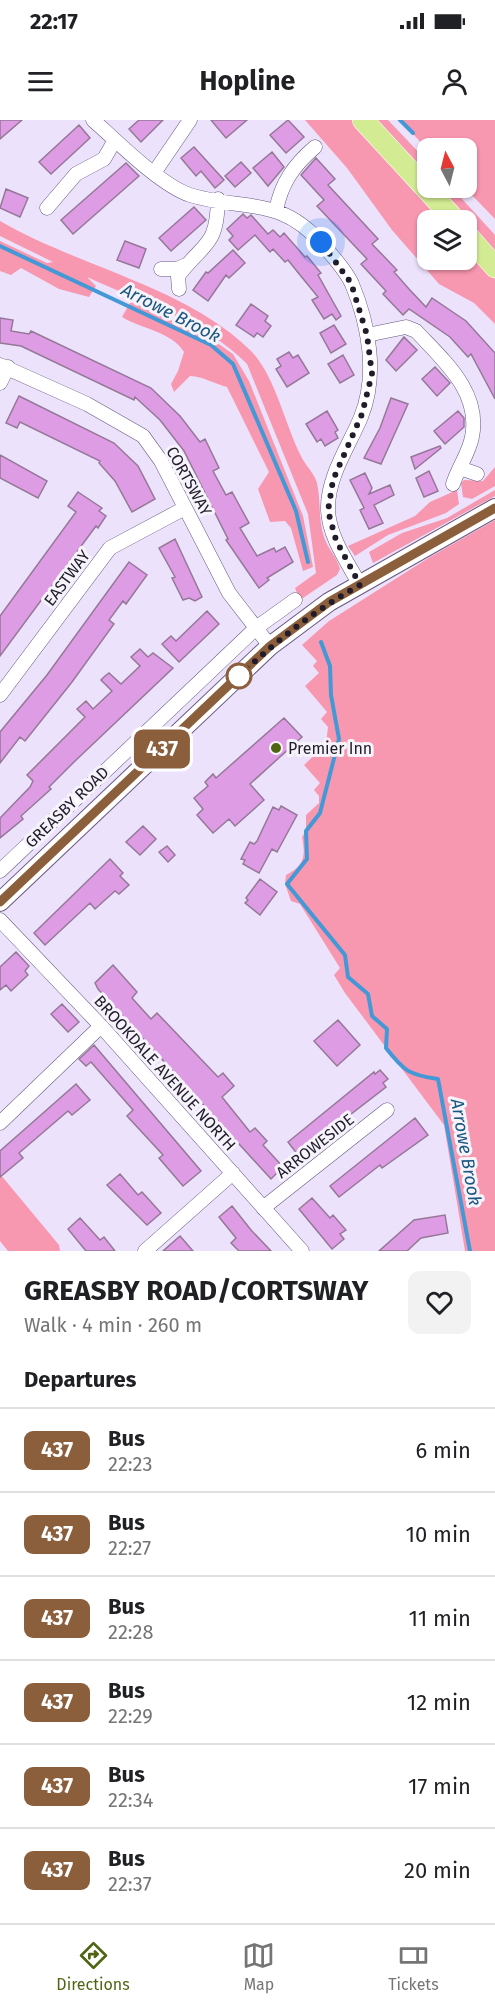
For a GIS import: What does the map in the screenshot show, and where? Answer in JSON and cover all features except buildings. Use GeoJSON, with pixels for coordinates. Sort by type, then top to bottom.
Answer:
{"type":"FeatureCollection","features":[{"type":"Feature","properties":{"kind":"main road"},"geometry":{"type":"LineString","coordinates":[[363,120],[446,210]]}},
{"type":"Feature","properties":{"kind":"main road"},"geometry":{"type":"LineString","coordinates":[[477,247],[495,267]]}},
{"type":"Feature","properties":{"kind":"main road","name":"GREASBY ROAD"},"geometry":{"type":"LineString","coordinates":[[0,902],[270,646],[329,602],[495,508]]}},
{"type":"Feature","properties":{"kind":"street"},"geometry":{"type":"LineString","coordinates":[[93,120],[154,173],[188,194],[265,206],[294,220],[321,242],[351,283],[367,335],[372,374],[362,414],[333,480],[328,511],[336,540],[360,585]]}},
{"type":"Feature","properties":{"kind":"street"},"geometry":{"type":"LineString","coordinates":[[154,173],[190,120]]}},
{"type":"Feature","properties":{"kind":"street"},"geometry":{"type":"LineString","coordinates":[[47,208],[76,174],[104,159],[116,140]]}},
{"type":"Feature","properties":{"kind":"street"},"geometry":{"type":"LineString","coordinates":[[276,211],[280,191],[293,169],[315,147]]}},
{"type":"Feature","properties":{"kind":"street"},"geometry":{"type":"LineString","coordinates":[[179,289],[178,276],[195,253],[211,242],[218,224],[218,199]]}},
{"type":"Feature","properties":{"kind":"street"},"geometry":{"type":"LineString","coordinates":[[161,269],[177,269],[186,265]]}},
{"type":"Feature","properties":{"kind":"street"},"geometry":{"type":"LineString","coordinates":[[367,335],[406,327],[416,331],[463,385],[473,405],[474,422],[472,439],[453,484]]}},
{"type":"Feature","properties":{"kind":"street"},"geometry":{"type":"LineString","coordinates":[[0,383],[4,366]]}},
{"type":"Feature","properties":{"kind":"street","name":"CORTSWAY"},"geometry":{"type":"LineString","coordinates":[[4,366],[87,404],[143,436],[161,461],[229,593],[270,646]]}},
{"type":"Feature","properties":{"kind":"street"},"geometry":{"type":"LineString","coordinates":[[459,468],[477,474]]}},
{"type":"Feature","properties":{"kind":"street","name":"EASTWAY"},"geometry":{"type":"LineString","coordinates":[[0,695],[110,548],[185,508]]}},
{"type":"Feature","properties":{"kind":"street","name":"GREASBY ROAD"},"geometry":{"type":"LineString","coordinates":[[0,871],[256,628],[295,600]]}},
{"type":"Feature","properties":{"kind":"street","name":"BROOKDALE AVENUE NORTH"},"geometry":{"type":"LineString","coordinates":[[0,920],[101,1026],[302,1251]]}},
{"type":"Feature","properties":{"kind":"street"},"geometry":{"type":"LineString","coordinates":[[0,1123],[101,1026]]}},
{"type":"Feature","properties":{"kind":"street","name":"ARROWESIDE"},"geometry":{"type":"LineString","coordinates":[[264,1208],[387,1110]]}},
{"type":"Feature","properties":{"kind":"street"},"geometry":{"type":"LineString","coordinates":[[145,1251],[233,1173]]}},
{"type":"Feature","properties":{"kind":"shaded area"},"geometry":{"type":"Polygon","coordinates":[[[305,120],[352,120],[417,191],[417,198],[423,198],[434,210],[417,210],[417,259],[392,230],[347,168],[305,120]]]}},
{"type":"Feature","properties":{"kind":"shaded area"},"geometry":{"type":"Polygon","coordinates":[[[372,120],[388,120],[417,150],[417,171],[372,120]]]}},
{"type":"Feature","properties":{"kind":"shaded area"},"geometry":{"type":"Polygon","coordinates":[[[400,120],[495,120],[495,219],[475,198],[477,198],[477,138],[417,138],[400,120]]]}},
{"type":"Feature","properties":{"kind":"shaded area"},"geometry":{"type":"Polygon","coordinates":[[[441,198],[461,198],[472,210],[453,210],[441,198]]]}},
{"type":"Feature","properties":{"kind":"shaded area"},"geometry":{"type":"Polygon","coordinates":[[[477,215],[495,235],[495,257],[477,236],[477,215]]]}},
{"type":"Feature","properties":{"kind":"shaded area"},"geometry":{"type":"Polygon","coordinates":[[[0,221],[30,237],[163,293],[224,328],[250,350],[266,372],[295,444],[316,480],[322,530],[339,565],[337,575],[300,600],[295,588],[316,573],[308,514],[247,364],[213,336],[193,325],[87,277],[96,286],[89,297],[59,289],[21,268],[11,275],[0,271],[0,241],[47,263],[53,262],[0,236],[0,221]]]}},
{"type":"Feature","properties":{"kind":"shaded area"},"geometry":{"type":"Polygon","coordinates":[[[477,258],[495,279],[495,324],[474,303],[439,284],[427,270],[477,270],[477,258]]]}},
{"type":"Feature","properties":{"kind":"shaded area"},"geometry":{"type":"Polygon","coordinates":[[[131,301],[213,340],[233,354],[249,381],[303,516],[313,567],[303,571],[291,528],[285,521],[270,522],[258,489],[269,472],[227,387],[190,376],[174,392],[171,384],[184,352],[179,345],[164,335],[122,317],[131,301]]]}},
{"type":"Feature","properties":{"kind":"shaded area"},"geometry":{"type":"Polygon","coordinates":[[[495,467],[495,486],[472,499],[463,497],[461,483],[464,480],[483,481],[495,467]]]}},
{"type":"Feature","properties":{"kind":"shaded area"},"geometry":{"type":"Polygon","coordinates":[[[457,490],[459,504],[446,513],[388,535],[355,556],[348,546],[415,516],[430,502],[457,490]]]}},
{"type":"Feature","properties":{"kind":"shaded area"},"geometry":{"type":"Polygon","coordinates":[[[495,490],[495,496],[373,563],[369,552],[402,533],[447,518],[495,490]]]}},
{"type":"Feature","properties":{"kind":"shaded area"},"geometry":{"type":"Polygon","coordinates":[[[495,520],[495,1251],[465,1251],[444,1125],[345,993],[334,975],[340,968],[300,904],[291,901],[285,884],[286,875],[297,868],[302,860],[304,850],[302,837],[306,831],[306,815],[319,803],[319,796],[314,790],[320,783],[304,765],[326,744],[328,727],[321,719],[327,712],[305,686],[319,673],[313,666],[317,661],[302,645],[329,621],[430,557],[495,520]]]}},
{"type":"Feature","properties":{"kind":"shaded area"},"geometry":{"type":"Polygon","coordinates":[[[0,1174],[59,1245],[60,1251],[8,1251],[0,1241],[0,1174]]]}},
{"type":"Feature","properties":{"kind":"waterway"},"geometry":{"type":"LineString","coordinates":[[400,120],[413,133]]}},
{"type":"Feature","properties":{"kind":"waterway","name":"Arrowe Brook"},"geometry":{"type":"LineString","coordinates":[[0,246],[211,345],[233,364],[296,511],[308,562]]}},
{"type":"Feature","properties":{"kind":"waterway","name":"Arrowe Brook"},"geometry":{"type":"LineString","coordinates":[[321,642],[330,666],[331,695],[339,739],[320,813],[306,831],[307,859],[287,884],[345,955],[348,977],[368,994],[372,1016],[387,1029],[386,1048],[408,1071],[438,1079],[470,1251]]}},
{"type":"Feature","properties":{"kind":"bus line","name":"437"},"geometry":{"type":"LineString","coordinates":[[0,902],[270,646],[329,602],[495,508]]}},
{"type":"Feature","properties":{"kind":"place","name":"Premier Inn"},"geometry":{"type":"Point","coordinates":[276,748]}},
{"type":"Feature","properties":{"kind":"route"},"geometry":{"type":"LineString","coordinates":[[239,676],[270,646],[329,602],[360,585],[336,540],[328,511],[333,480],[362,414],[372,374],[367,335],[351,283],[321,242]]}}]}
